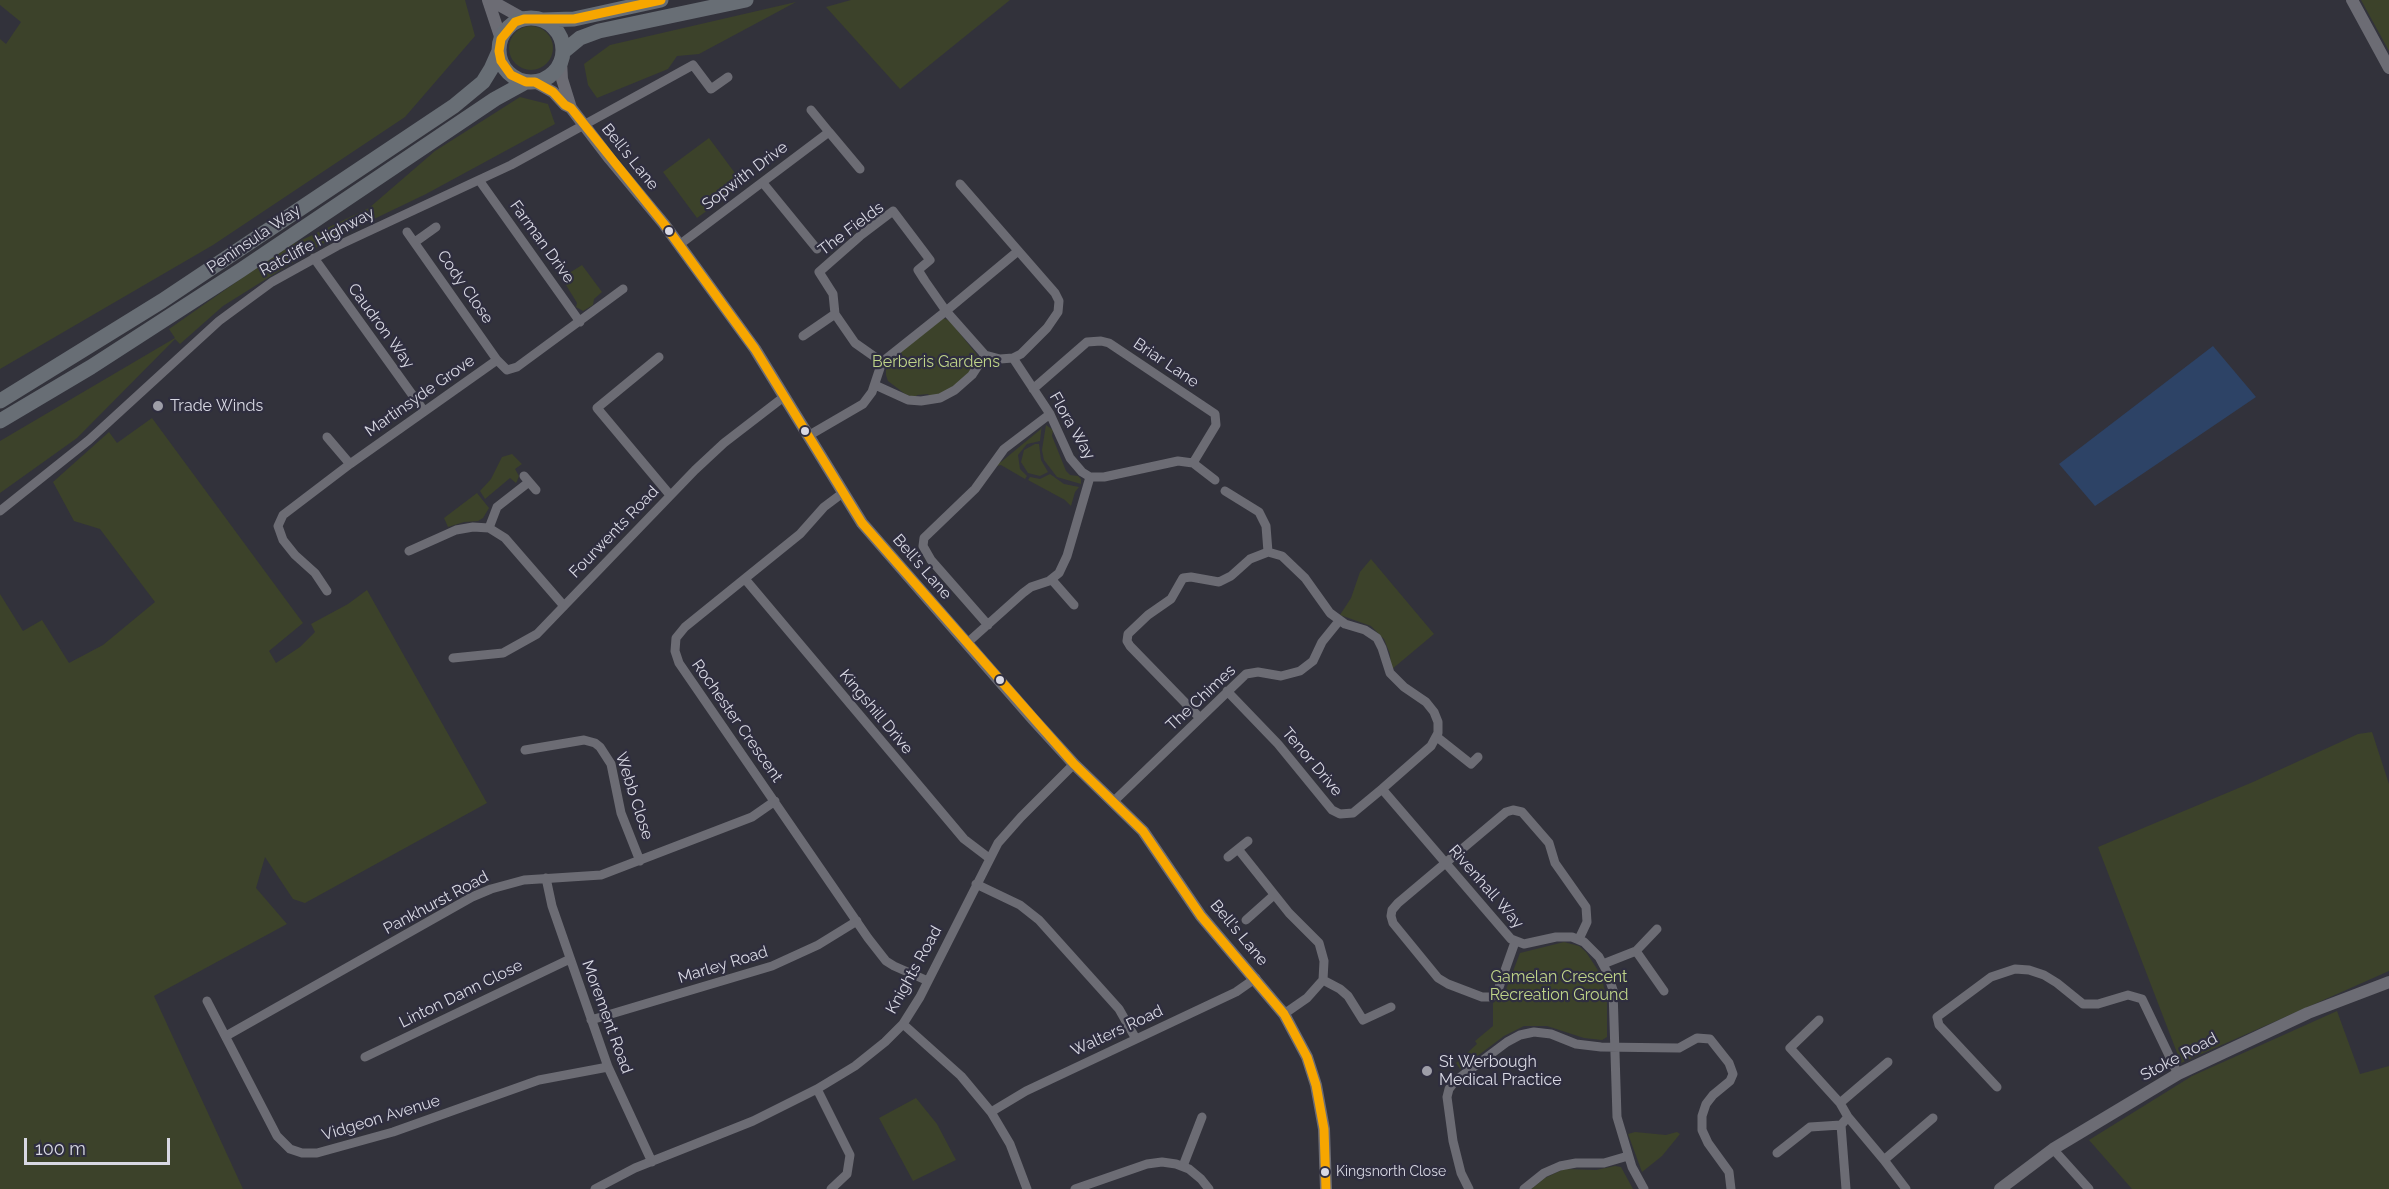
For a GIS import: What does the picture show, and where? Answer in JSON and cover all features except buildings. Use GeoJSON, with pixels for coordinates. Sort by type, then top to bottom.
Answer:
{"type":"FeatureCollection","features":[{"type":"Feature","properties":{"kind":"main road"},"geometry":{"type":"LineString","coordinates":[[662,0],[574,19],[530,19],[508,28],[500,45],[504,68],[511,75],[531,82],[549,76],[562,57],[580,38],[599,31],[746,0]]}},
{"type":"Feature","properties":{"kind":"main road"},"geometry":{"type":"LineString","coordinates":[[530,19],[551,26],[558,33],[562,57]]}},
{"type":"Feature","properties":{"kind":"main road","name":"Peninsula Way"},"geometry":{"type":"LineString","coordinates":[[0,401],[171,295],[454,106],[483,82],[491,69],[500,45]]}},
{"type":"Feature","properties":{"kind":"main road","name":"Peninsula Way"},"geometry":{"type":"LineString","coordinates":[[0,421],[109,356],[242,270],[495,99],[531,82]]}},
{"type":"Feature","properties":{"kind":"street"},"geometry":{"type":"LineString","coordinates":[[489,0],[530,19]]}},
{"type":"Feature","properties":{"kind":"street"},"geometry":{"type":"LineString","coordinates":[[489,0],[500,45]]}},
{"type":"Feature","properties":{"kind":"street"},"geometry":{"type":"LineString","coordinates":[[2352,0],[2389,68]]}},
{"type":"Feature","properties":{"kind":"street","name":"Bell's Lane"},"geometry":{"type":"LineString","coordinates":[[562,57],[562,79],[571,108],[679,245],[739,327],[785,396],[862,523],[966,644],[1074,764],[1143,831],[1201,916],[1256,978],[1284,1014],[1307,1057],[1316,1085],[1324,1129],[1326,1189]]}},
{"type":"Feature","properties":{"kind":"street","name":"Ratcliffe Highway"},"geometry":{"type":"LineString","coordinates":[[0,511],[90,440],[219,321],[260,290],[314,258],[542,149],[583,124],[693,65],[711,89],[728,77]]}},
{"type":"Feature","properties":{"kind":"street","name":"Bell's Lane"},"geometry":{"type":"LineString","coordinates":[[531,82],[553,92],[571,108]]}},
{"type":"Feature","properties":{"kind":"street"},"geometry":{"type":"LineString","coordinates":[[811,110],[860,169]]}},
{"type":"Feature","properties":{"kind":"street","name":"Sopwith Drive"},"geometry":{"type":"LineString","coordinates":[[679,245],[829,132]]}},
{"type":"Feature","properties":{"kind":"street","name":"Farman Drive"},"geometry":{"type":"LineString","coordinates":[[479,180],[580,322]]}},
{"type":"Feature","properties":{"kind":"street"},"geometry":{"type":"LineString","coordinates":[[763,183],[818,249]]}},
{"type":"Feature","properties":{"kind":"street"},"geometry":{"type":"LineString","coordinates":[[946,311],[985,355],[1000,359],[1013,358],[1027,349],[1047,328],[1059,306],[1055,293],[960,184]]}},
{"type":"Feature","properties":{"kind":"street","name":"The Fields"},"geometry":{"type":"LineString","coordinates":[[882,362],[855,344],[835,314],[833,294],[819,272],[893,211],[930,260],[918,270],[946,311]]}},
{"type":"Feature","properties":{"kind":"street"},"geometry":{"type":"LineString","coordinates":[[415,242],[436,228]]}},
{"type":"Feature","properties":{"kind":"street","name":"Cody Close"},"geometry":{"type":"LineString","coordinates":[[407,232],[497,360]]}},
{"type":"Feature","properties":{"kind":"street"},"geometry":{"type":"LineString","coordinates":[[808,436],[863,404],[875,385],[882,362],[1018,251]]}},
{"type":"Feature","properties":{"kind":"street","name":"Caudron Way"},"geometry":{"type":"LineString","coordinates":[[314,258],[424,411]]}},
{"type":"Feature","properties":{"kind":"street","name":"Martinsyde Grove"},"geometry":{"type":"LineString","coordinates":[[327,591],[315,573],[288,548],[279,534],[278,526],[281,518],[297,503],[350,464],[497,360],[507,370],[517,367],[623,289]]}},
{"type":"Feature","properties":{"kind":"street"},"geometry":{"type":"LineString","coordinates":[[803,336],[835,314]]}},
{"type":"Feature","properties":{"kind":"street","name":"Briar Lane"},"geometry":{"type":"LineString","coordinates":[[1033,389],[1083,344],[1095,340],[1109,343],[1215,414],[1216,425],[1193,464]]}},
{"type":"Feature","properties":{"kind":"street"},"geometry":{"type":"LineString","coordinates":[[875,385],[908,400],[921,401],[940,398],[955,390],[972,375],[985,355]]}},
{"type":"Feature","properties":{"kind":"street"},"geometry":{"type":"LineString","coordinates":[[659,357],[597,408],[670,495]]}},
{"type":"Feature","properties":{"kind":"street","name":"Flora Way"},"geometry":{"type":"LineString","coordinates":[[1013,358],[1050,414],[1076,466],[1090,477],[1104,477],[1167,462],[1193,464]]}},
{"type":"Feature","properties":{"kind":"street","name":"Fourwents Road"},"geometry":{"type":"LineString","coordinates":[[453,658],[490,656],[514,649],[537,634],[717,449],[785,396]]}},
{"type":"Feature","properties":{"kind":"street"},"geometry":{"type":"LineString","coordinates":[[988,625],[931,560],[923,546],[924,538],[975,489],[1004,449],[1050,414]]}},
{"type":"Feature","properties":{"kind":"street"},"geometry":{"type":"LineString","coordinates":[[327,437],[350,464]]}},
{"type":"Feature","properties":{"kind":"street"},"geometry":{"type":"LineString","coordinates":[[1193,464],[1215,480]]}},
{"type":"Feature","properties":{"kind":"street"},"geometry":{"type":"LineString","coordinates":[[966,644],[1023,593],[1052,580],[1063,567],[1090,477]]}},
{"type":"Feature","properties":{"kind":"street"},"geometry":{"type":"LineString","coordinates":[[489,528],[497,507],[526,479],[536,490]]}},
{"type":"Feature","properties":{"kind":"street"},"geometry":{"type":"LineString","coordinates":[[1225,491],[1255,507],[1262,515],[1266,526],[1268,552]]}},
{"type":"Feature","properties":{"kind":"street","name":"Rochester Crescent"},"geometry":{"type":"LineString","coordinates":[[844,492],[824,507],[800,534],[685,627],[676,638],[675,651],[679,663],[886,961],[903,972],[928,981]]}},
{"type":"Feature","properties":{"kind":"street"},"geometry":{"type":"LineString","coordinates":[[409,551],[456,530],[473,527],[489,528],[505,538],[564,606]]}},
{"type":"Feature","properties":{"kind":"street"},"geometry":{"type":"LineString","coordinates":[[1200,718],[1128,644],[1128,634],[1148,615],[1171,599],[1184,578],[1219,582],[1231,576],[1244,563],[1268,552],[1277,554],[1288,561],[1310,584],[1325,608],[1339,621],[1365,630],[1377,638],[1383,648],[1390,673],[1434,711],[1438,722],[1437,737],[1471,764],[1478,757]]}},
{"type":"Feature","properties":{"kind":"street","name":"Kingshill Drive"},"geometry":{"type":"LineString","coordinates":[[745,579],[964,839],[989,858]]}},
{"type":"Feature","properties":{"kind":"street"},"geometry":{"type":"LineString","coordinates":[[1052,580],[1074,605]]}},
{"type":"Feature","properties":{"kind":"street","name":"The Chimes"},"geometry":{"type":"LineString","coordinates":[[1114,801],[1227,691],[1249,673],[1281,676],[1306,668],[1313,661],[1322,642],[1339,621]]}},
{"type":"Feature","properties":{"kind":"street","name":"Tenor Drive"},"geometry":{"type":"LineString","coordinates":[[1227,691],[1278,744],[1334,812],[1343,815],[1353,813],[1382,789],[1431,746],[1437,737]]}},
{"type":"Feature","properties":{"kind":"street","name":"Webb Close"},"geometry":{"type":"LineString","coordinates":[[525,750],[584,741],[595,743],[600,747],[611,764],[621,813],[640,861]]}},
{"type":"Feature","properties":{"kind":"street","name":"Knights Road"},"geometry":{"type":"LineString","coordinates":[[594,1189],[652,1162],[753,1121],[817,1089],[869,1055],[903,1024],[928,981],[989,858],[1008,831],[1074,764]]}},
{"type":"Feature","properties":{"kind":"street","name":"Rivenhall Way"},"geometry":{"type":"LineString","coordinates":[[1382,789],[1499,927],[1515,942],[1529,944],[1562,936],[1580,939]]}},
{"type":"Feature","properties":{"kind":"street","name":"Pankhurst Road"},"geometry":{"type":"LineString","coordinates":[[226,1036],[472,897],[503,884],[546,878],[601,875],[752,817],[775,801]]}},
{"type":"Feature","properties":{"kind":"street"},"geometry":{"type":"LineString","coordinates":[[1515,942],[1495,996],[1482,997],[1438,978],[1392,922],[1391,916],[1392,910],[1398,903],[1506,812],[1516,810],[1522,812],[1548,843],[1555,863],[1588,912],[1587,922],[1580,939],[1604,964],[1614,990],[1615,1109],[1628,1156],[1644,1189]]}},
{"type":"Feature","properties":{"kind":"street"},"geometry":{"type":"LineString","coordinates":[[1228,857],[1248,841]]}},
{"type":"Feature","properties":{"kind":"street"},"geometry":{"type":"LineString","coordinates":[[1238,849],[1274,895],[1318,943],[1324,961],[1323,980],[1307,998],[1284,1014]]}},
{"type":"Feature","properties":{"kind":"street","name":"Morement Road"},"geometry":{"type":"LineString","coordinates":[[546,878],[548,892],[608,1067],[652,1162]]}},
{"type":"Feature","properties":{"kind":"street"},"geometry":{"type":"LineString","coordinates":[[976,884],[1020,905],[1039,920],[1119,1009],[1136,1039]]}},
{"type":"Feature","properties":{"kind":"street"},"geometry":{"type":"LineString","coordinates":[[1246,920],[1274,895]]}},
{"type":"Feature","properties":{"kind":"street","name":"Marley Road"},"geometry":{"type":"LineString","coordinates":[[591,1020],[772,966],[818,945],[857,921]]}},
{"type":"Feature","properties":{"kind":"street"},"geometry":{"type":"LineString","coordinates":[[1604,964],[1636,951],[1658,929]]}},
{"type":"Feature","properties":{"kind":"street"},"geometry":{"type":"LineString","coordinates":[[1636,951],[1664,991]]}},
{"type":"Feature","properties":{"kind":"street","name":"Linton Dann Close"},"geometry":{"type":"LineString","coordinates":[[365,1057],[570,959]]}},
{"type":"Feature","properties":{"kind":"street"},"geometry":{"type":"LineString","coordinates":[[1997,1087],[1939,1024],[1937,1017],[1991,977],[2015,969],[2029,970],[2044,975],[2058,983],[2083,1004],[2098,1004],[2128,995],[2142,999],[2178,1074]]}},
{"type":"Feature","properties":{"kind":"street","name":"Walters Road"},"geometry":{"type":"LineString","coordinates":[[991,1112],[1026,1091],[1236,992],[1256,978]]}},
{"type":"Feature","properties":{"kind":"street"},"geometry":{"type":"LineString","coordinates":[[1323,980],[1348,996],[1364,1020],[1391,1007]]}},
{"type":"Feature","properties":{"kind":"street","name":"Stoke Road"},"geometry":{"type":"LineString","coordinates":[[2000,1189],[2053,1149],[2178,1074],[2308,1012],[2389,982]]}},
{"type":"Feature","properties":{"kind":"street","name":"Vidgeon Avenue"},"geometry":{"type":"LineString","coordinates":[[207,1001],[277,1136],[290,1149],[309,1153],[393,1132],[538,1080],[608,1067]]}},
{"type":"Feature","properties":{"kind":"street"},"geometry":{"type":"LineString","coordinates":[[1820,1020],[1790,1048],[1840,1103],[1848,1117],[1906,1189]]}},
{"type":"Feature","properties":{"kind":"street"},"geometry":{"type":"LineString","coordinates":[[903,1024],[961,1076],[991,1112],[1010,1144],[1027,1189]]}},
{"type":"Feature","properties":{"kind":"street"},"geometry":{"type":"LineString","coordinates":[[1469,1189],[1461,1173],[1452,1136],[1447,1097],[1449,1089],[1455,1081],[1507,1042],[1527,1033],[1551,1034],[1576,1044],[1614,1047],[1679,1048],[1700,1037],[1713,1041],[1732,1067],[1732,1077],[1706,1104],[1702,1130],[1708,1143],[1729,1172],[1731,1189]]}},
{"type":"Feature","properties":{"kind":"street"},"geometry":{"type":"LineString","coordinates":[[1840,1103],[1887,1062]]}},
{"type":"Feature","properties":{"kind":"street"},"geometry":{"type":"LineString","coordinates":[[817,1089],[850,1155],[847,1174],[831,1189]]}},
{"type":"Feature","properties":{"kind":"street"},"geometry":{"type":"LineString","coordinates":[[1845,1189],[1841,1125],[1848,1117]]}},
{"type":"Feature","properties":{"kind":"street"},"geometry":{"type":"LineString","coordinates":[[1183,1166],[1202,1118]]}},
{"type":"Feature","properties":{"kind":"street"},"geometry":{"type":"LineString","coordinates":[[1884,1160],[1933,1118]]}},
{"type":"Feature","properties":{"kind":"street"},"geometry":{"type":"LineString","coordinates":[[1777,1153],[1810,1127],[1841,1125]]}},
{"type":"Feature","properties":{"kind":"street"},"geometry":{"type":"LineString","coordinates":[[2053,1149],[2088,1189]]}},
{"type":"Feature","properties":{"kind":"street"},"geometry":{"type":"LineString","coordinates":[[1524,1189],[1544,1173],[1560,1166],[1576,1163],[1605,1163],[1628,1156]]}},
{"type":"Feature","properties":{"kind":"street"},"geometry":{"type":"LineString","coordinates":[[1075,1189],[1147,1164],[1169,1162],[1183,1166],[1201,1179],[1209,1189]]}},
{"type":"Feature","properties":{"kind":"green space"},"geometry":{"type":"Polygon","coordinates":[[[0,0],[465,0],[475,36],[405,117],[213,245],[0,369],[0,39],[6,44],[21,22],[0,5],[0,0]]]}},
{"type":"Feature","properties":{"kind":"green space"},"geometry":{"type":"Polygon","coordinates":[[[851,0],[1010,0],[900,89],[826,7],[851,0]]]}},
{"type":"Feature","properties":{"kind":"green space"},"geometry":{"type":"Polygon","coordinates":[[[2361,0],[2389,0],[2389,51],[2361,0]]]}},
{"type":"Feature","properties":{"kind":"green space"},"geometry":{"type":"Polygon","coordinates":[[[796,2],[699,54],[677,56],[668,69],[597,98],[588,85],[584,64],[610,45],[796,2]]]}},
{"type":"Feature","properties":{"kind":"green space"},"geometry":{"type":"Polygon","coordinates":[[[531,26],[546,33],[553,48],[546,63],[531,70],[516,63],[509,48],[516,33],[531,26]]]}},
{"type":"Feature","properties":{"kind":"green space"},"geometry":{"type":"Polygon","coordinates":[[[520,97],[548,104],[555,124],[426,194],[322,244],[223,306],[180,344],[175,339],[77,438],[0,493],[0,441],[175,338],[169,329],[285,248],[369,208],[435,151],[520,97]]]}},
{"type":"Feature","properties":{"kind":"green space"},"geometry":{"type":"Polygon","coordinates":[[[709,138],[743,184],[697,218],[663,172],[709,138]]]}},
{"type":"Feature","properties":{"kind":"green space"},"geometry":{"type":"Polygon","coordinates":[[[582,265],[602,292],[594,299],[593,305],[583,311],[576,307],[577,303],[563,280],[566,275],[582,265]]]}},
{"type":"Feature","properties":{"kind":"green space","name":"Berberis Gardens"},"geometry":{"type":"Polygon","coordinates":[[[943,318],[950,321],[977,355],[971,371],[949,391],[931,397],[928,394],[917,395],[915,398],[905,394],[888,381],[886,364],[943,318]]]}},
{"type":"Feature","properties":{"kind":"green space"},"geometry":{"type":"Polygon","coordinates":[[[152,418],[303,623],[269,651],[276,663],[300,647],[315,632],[311,624],[348,604],[367,590],[487,803],[305,903],[293,899],[265,857],[256,888],[287,924],[154,996],[243,1189],[0,1189],[0,594],[23,631],[42,620],[69,663],[103,645],[155,602],[100,529],[74,521],[53,482],[109,432],[117,443],[152,418]]]}},
{"type":"Feature","properties":{"kind":"green space"},"geometry":{"type":"Polygon","coordinates":[[[1042,424],[1040,441],[1027,444],[1018,455],[1020,469],[1027,476],[1025,479],[1001,465],[996,466],[995,463],[1001,462],[1041,429],[1042,424]]]}},
{"type":"Feature","properties":{"kind":"green space"},"geometry":{"type":"Polygon","coordinates":[[[1046,425],[1053,430],[1052,436],[1066,471],[1070,475],[1078,476],[1081,484],[1057,477],[1044,460],[1042,450],[1046,425]]]}},
{"type":"Feature","properties":{"kind":"green space"},"geometry":{"type":"Polygon","coordinates":[[[1039,444],[1041,460],[1048,472],[1040,476],[1028,473],[1021,462],[1024,450],[1039,444]]]}},
{"type":"Feature","properties":{"kind":"green space"},"geometry":{"type":"Polygon","coordinates":[[[512,454],[522,464],[515,469],[519,476],[516,483],[510,478],[485,499],[480,491],[491,479],[502,457],[512,454]]]}},
{"type":"Feature","properties":{"kind":"green space"},"geometry":{"type":"Polygon","coordinates":[[[1050,474],[1064,484],[1079,487],[1071,506],[1065,500],[1028,480],[1030,477],[1040,479],[1050,474]]]}},
{"type":"Feature","properties":{"kind":"green space"},"geometry":{"type":"Polygon","coordinates":[[[477,493],[489,508],[483,518],[448,527],[444,518],[477,493]]]}},
{"type":"Feature","properties":{"kind":"green space"},"geometry":{"type":"Polygon","coordinates":[[[1371,559],[1434,634],[1391,670],[1390,654],[1384,639],[1371,626],[1340,615],[1351,598],[1360,572],[1371,559]]]}},
{"type":"Feature","properties":{"kind":"green space"},"geometry":{"type":"Polygon","coordinates":[[[2372,732],[2389,784],[2389,971],[2181,1063],[2098,847],[2253,782],[2358,734],[2372,732]]]}},
{"type":"Feature","properties":{"kind":"green space","name":"Gamelan Crescent Recreation Ground"},"geometry":{"type":"Polygon","coordinates":[[[1564,942],[1579,946],[1586,952],[1601,975],[1607,1000],[1607,1037],[1602,1040],[1584,1038],[1547,1026],[1524,1026],[1504,1036],[1460,1069],[1456,1063],[1477,1044],[1475,1041],[1493,1026],[1493,1003],[1505,992],[1520,953],[1564,942]]]}},
{"type":"Feature","properties":{"kind":"green space"},"geometry":{"type":"Polygon","coordinates":[[[2337,1011],[2360,1074],[2389,1066],[2389,1189],[2132,1189],[2089,1140],[2192,1076],[2337,1011]]]}},
{"type":"Feature","properties":{"kind":"green space"},"geometry":{"type":"Polygon","coordinates":[[[916,1098],[937,1124],[956,1160],[913,1181],[879,1118],[916,1098]]]}},
{"type":"Feature","properties":{"kind":"green space"},"geometry":{"type":"Polygon","coordinates":[[[1635,1132],[1666,1135],[1677,1132],[1680,1134],[1662,1156],[1642,1172],[1628,1134],[1635,1132]]]}},
{"type":"Feature","properties":{"kind":"green space"},"geometry":{"type":"Polygon","coordinates":[[[1621,1167],[1633,1189],[1531,1189],[1545,1178],[1564,1169],[1596,1170],[1621,1167]]]}},
{"type":"Feature","properties":{"kind":"water"},"geometry":{"type":"Polygon","coordinates":[[[2213,346],[2256,397],[2095,506],[2059,464],[2213,346]]]}},
{"type":"Feature","properties":{"kind":"transit line"},"geometry":{"type":"LineString","coordinates":[[661,0],[574,19],[524,19],[515,22],[501,39],[499,51],[501,61],[511,75],[526,82],[535,82],[553,92],[571,108],[664,224],[755,349],[862,523],[1074,764],[1143,831],[1201,916],[1284,1014],[1307,1057],[1316,1085],[1324,1129],[1326,1189]]}},
{"type":"Feature","properties":{"kind":"place","name":"Trade Winds"},"geometry":{"type":"Point","coordinates":[158,406]}},
{"type":"Feature","properties":{"kind":"place","name":"St Werbough Medical Practice"},"geometry":{"type":"Point","coordinates":[1427,1071]}},
{"type":"Feature","properties":{"kind":"place","name":"Kingsnorth Close"},"geometry":{"type":"Point","coordinates":[1325,1172]}}]}
